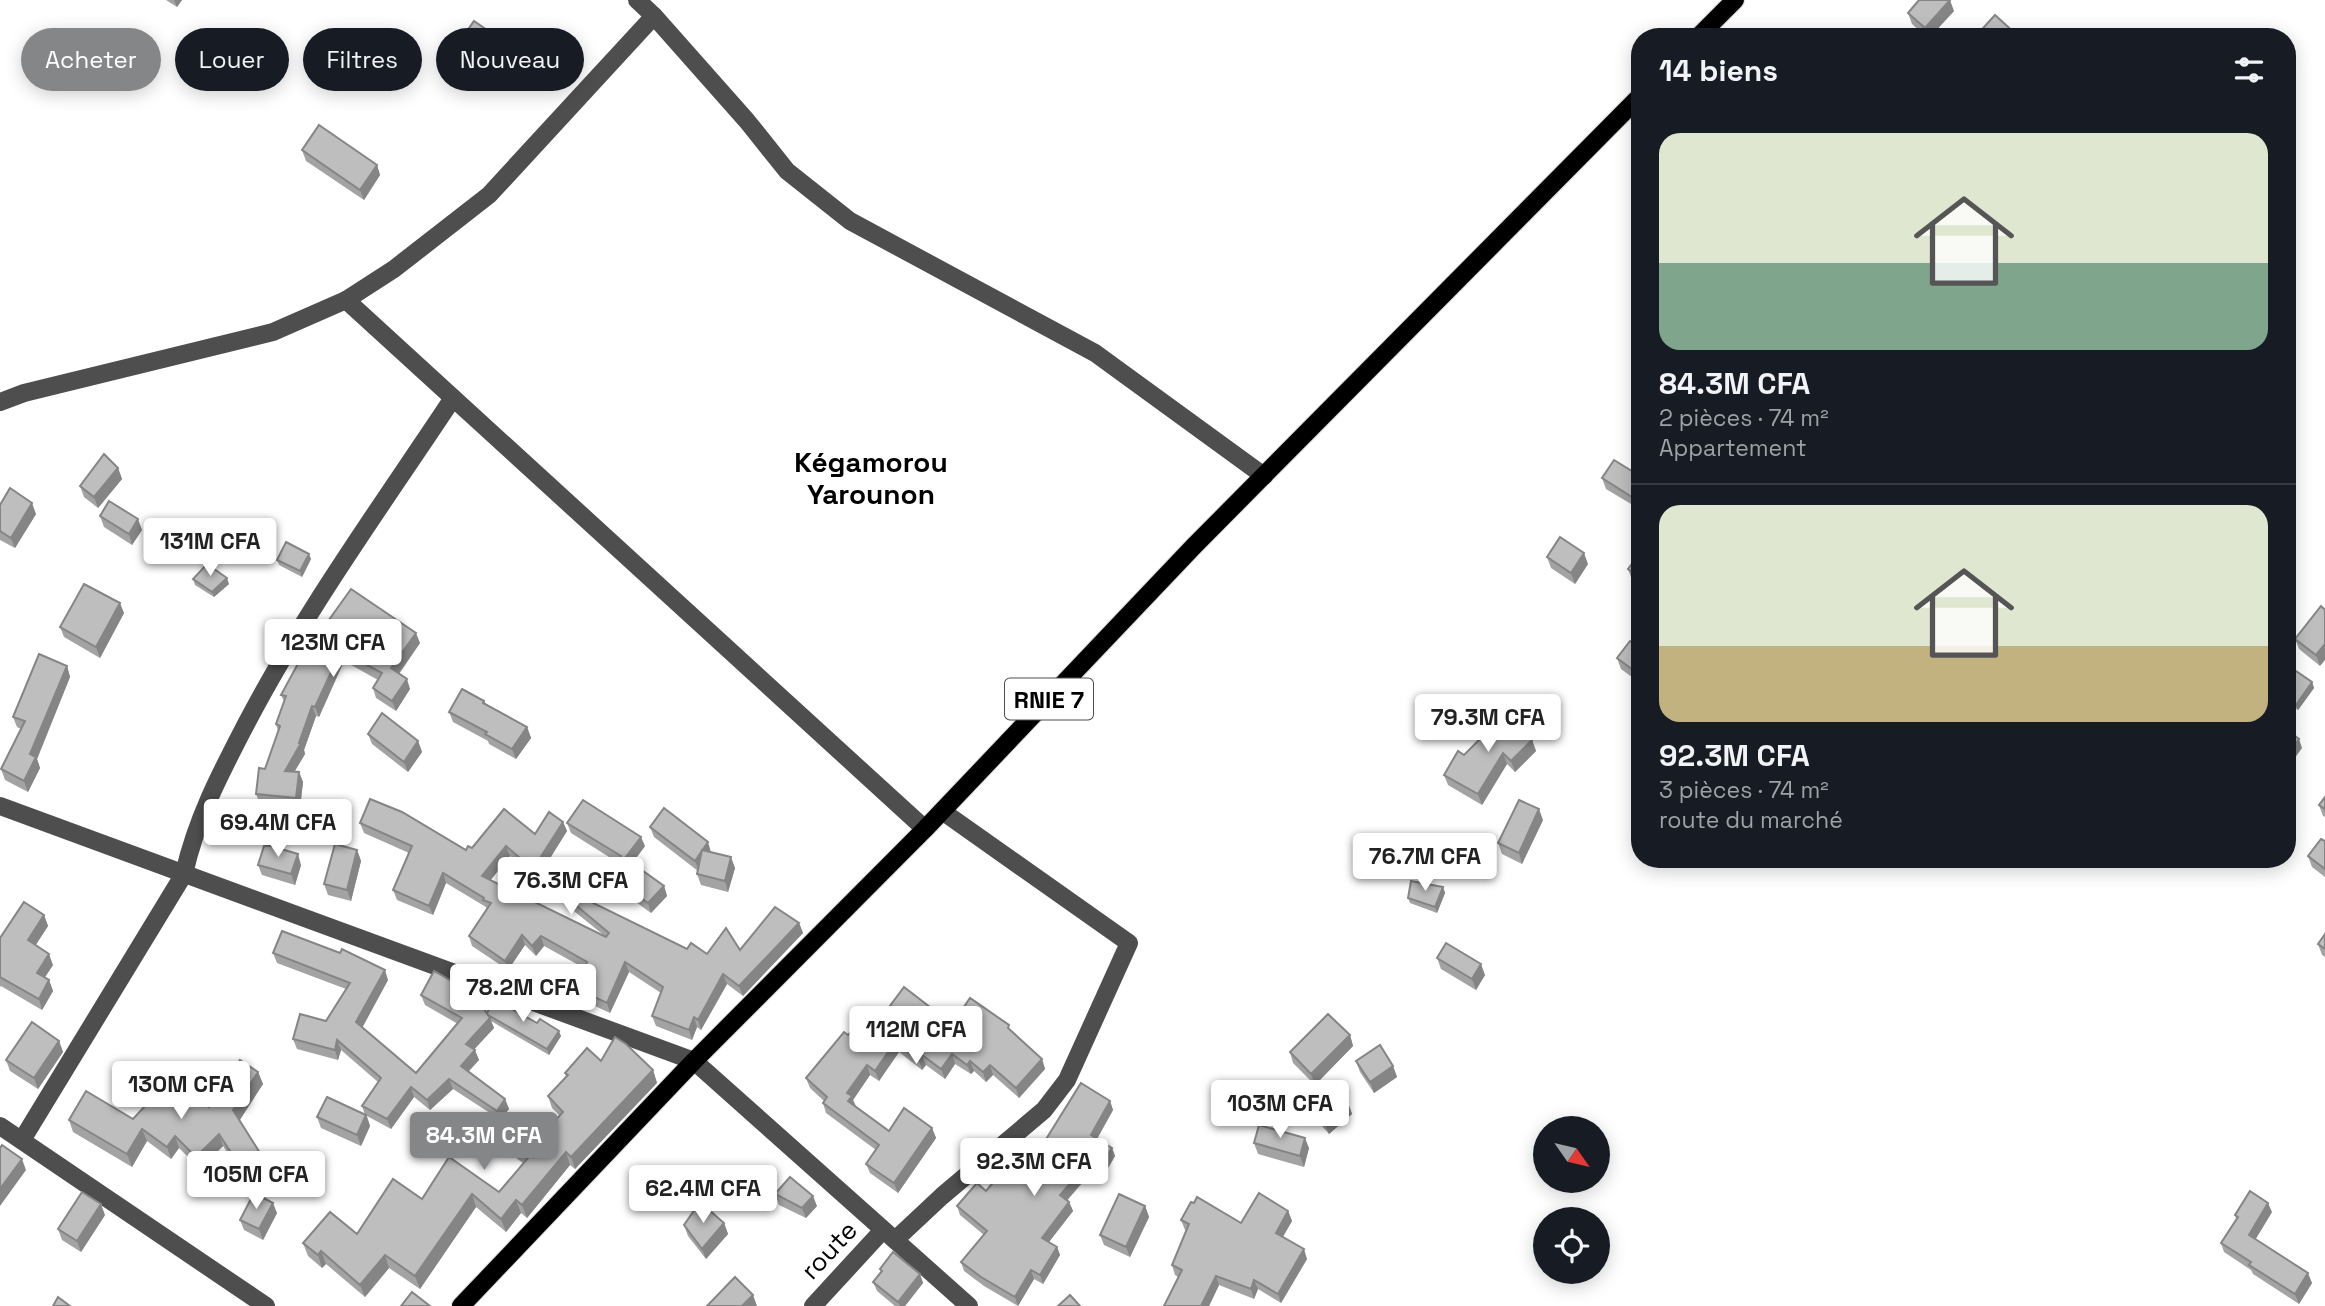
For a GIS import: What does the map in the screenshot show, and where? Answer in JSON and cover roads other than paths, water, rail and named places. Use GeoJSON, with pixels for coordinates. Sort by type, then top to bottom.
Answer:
{"type":"FeatureCollection","features":[{"type":"Feature","properties":{"kind":"main road"},"geometry":{"type":"LineString","coordinates":[[1707,28],[1735,0]]}},
{"type":"Feature","properties":{"kind":"main road","name":"RNIE 7"},"geometry":{"type":"LineString","coordinates":[[461,1306],[694,1061],[925,830],[1264,476],[1631,105]]}},
{"type":"Feature","properties":{"kind":"street"},"geometry":{"type":"LineString","coordinates":[[637,0],[747,121],[787,171],[850,221],[1096,353],[1264,476]]}},
{"type":"Feature","properties":{"kind":"street"},"geometry":{"type":"LineString","coordinates":[[0,402],[37,390],[273,332],[346,300],[394,269],[489,195],[654,16]]}},
{"type":"Feature","properties":{"kind":"street"},"geometry":{"type":"LineString","coordinates":[[346,300],[925,830]]}},
{"type":"Feature","properties":{"kind":"street"},"geometry":{"type":"LineString","coordinates":[[22,1140],[184,874],[192,839],[214,785],[266,686],[308,615],[453,398]]}},
{"type":"Feature","properties":{"kind":"street"},"geometry":{"type":"LineString","coordinates":[[0,806],[694,1061],[969,1306]]}},
{"type":"Feature","properties":{"kind":"street","name":"route"},"geometry":{"type":"LineString","coordinates":[[813,1306],[889,1235],[942,1196],[1044,1110],[1067,1080],[1129,943],[942,811]]}},
{"type":"Feature","properties":{"kind":"street"},"geometry":{"type":"LineString","coordinates":[[0,1126],[266,1306]]}},
{"type":"Feature","properties":{"kind":"district","name":"Kégamorou Yarounon"},"geometry":{"type":"Point","coordinates":[871,478]}}]}
